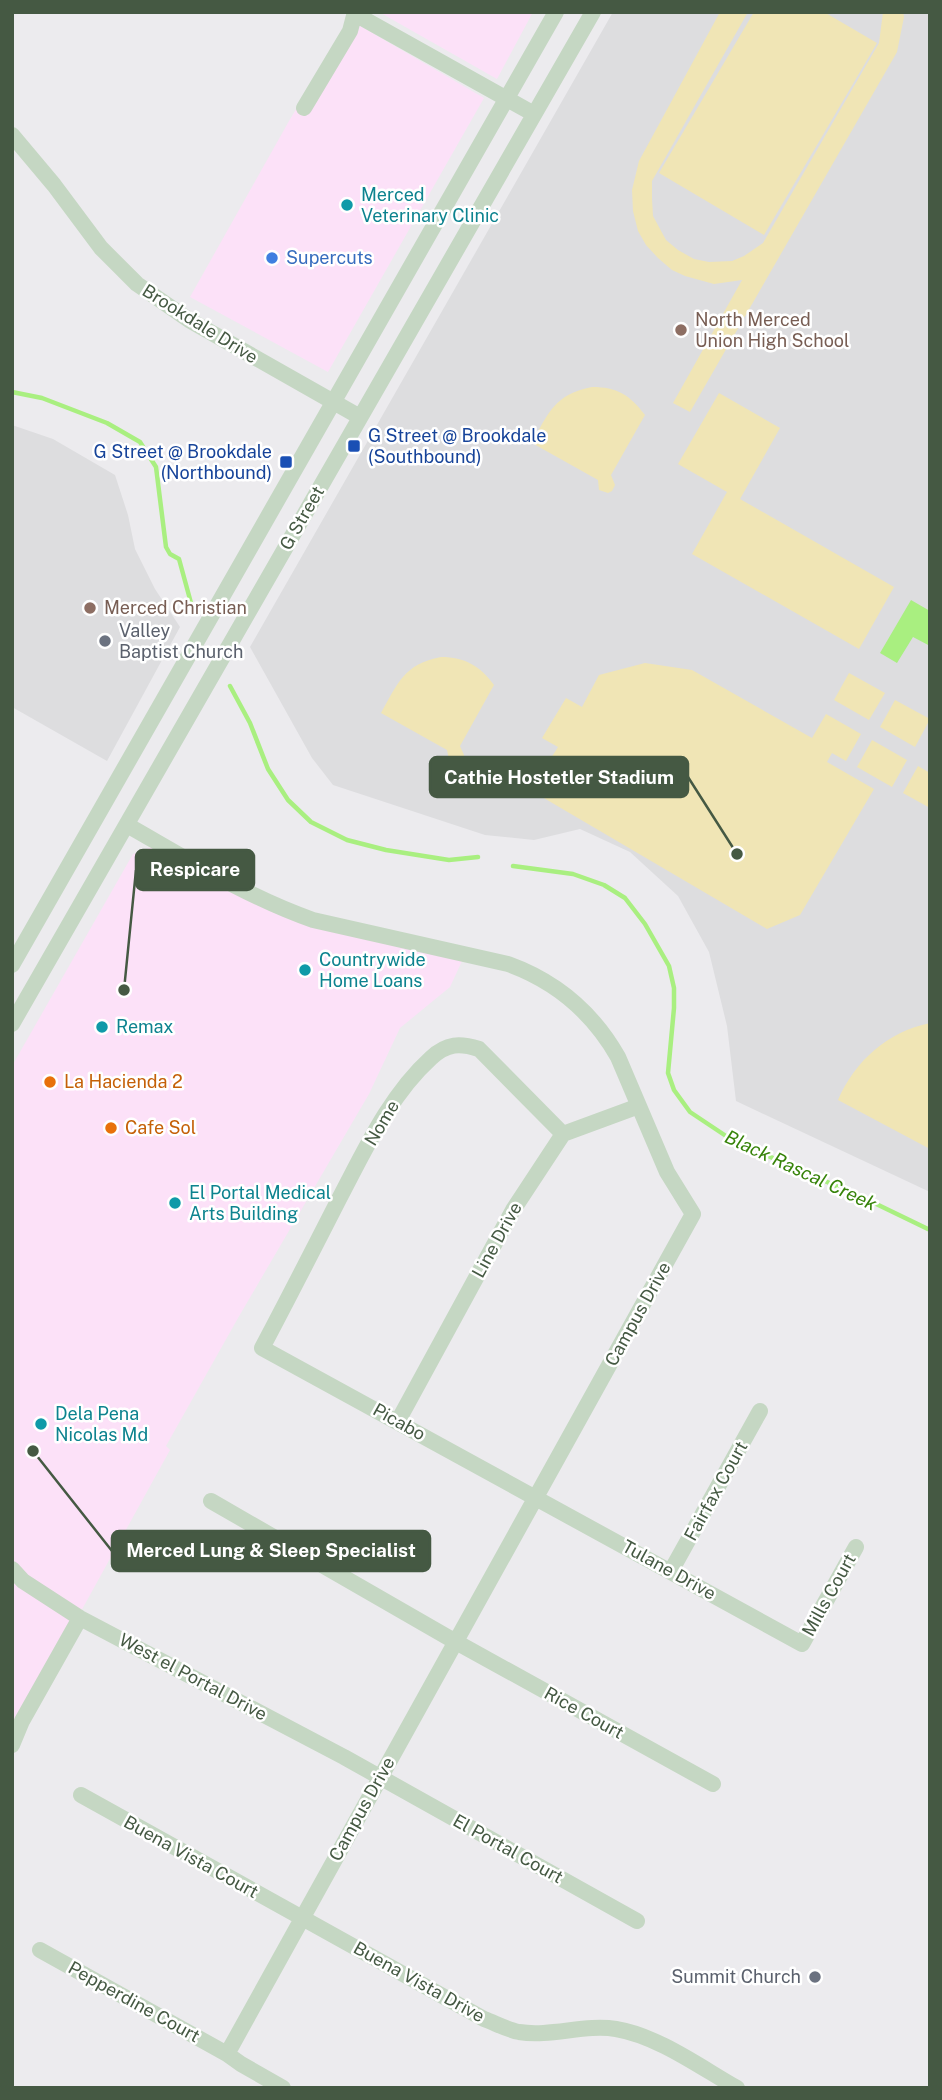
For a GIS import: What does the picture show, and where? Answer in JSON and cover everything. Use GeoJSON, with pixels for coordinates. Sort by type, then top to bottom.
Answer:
{"type":"FeatureCollection","features":[{"type":"Feature","properties":{"kind":"street","name":"G Street"},"geometry":{"type":"LineString","coordinates":[[13,960],[556,12]]}},
{"type":"Feature","properties":{"kind":"street","name":"G Street"},"geometry":{"type":"LineString","coordinates":[[12,1024],[593,12]]}},
{"type":"Feature","properties":{"kind":"street"},"geometry":{"type":"LineString","coordinates":[[304,108],[351,31],[355,13],[534,114]]}},
{"type":"Feature","properties":{"kind":"street","name":"Brookdale Drive"},"geometry":{"type":"LineString","coordinates":[[12,135],[101,248],[137,284],[189,320],[360,417]]}},
{"type":"Feature","properties":{"kind":"street","name":"Campus Drive"},"geometry":{"type":"LineString","coordinates":[[127,824],[254,896],[286,910],[313,920],[508,964],[526,971],[566,995],[601,1029],[618,1057],[674,1185],[693,1214],[228,2054]]}},
{"type":"Feature","properties":{"kind":"street","name":"Nome"},"geometry":{"type":"LineString","coordinates":[[262,1348],[357,1165],[395,1099],[432,1056],[461,1043],[479,1049],[563,1134]]}},
{"type":"Feature","properties":{"kind":"street"},"geometry":{"type":"LineString","coordinates":[[563,1134],[639,1106]]}},
{"type":"Feature","properties":{"kind":"street","name":"Line Drive"},"geometry":{"type":"LineString","coordinates":[[398,1421],[513,1210],[563,1134]]}},
{"type":"Feature","properties":{"kind":"street","name":"Picabo"},"geometry":{"type":"LineString","coordinates":[[262,1348],[537,1496]]}},
{"type":"Feature","properties":{"kind":"street","name":"Fairfax Court"},"geometry":{"type":"LineString","coordinates":[[671,1571],[760,1411]]}},
{"type":"Feature","properties":{"kind":"street","name":"Tulane Drive"},"geometry":{"type":"LineString","coordinates":[[537,1496],[802,1644]]}},
{"type":"Feature","properties":{"kind":"street","name":"Rice Court"},"geometry":{"type":"LineString","coordinates":[[211,1501],[456,1642],[713,1784]]}},
{"type":"Feature","properties":{"kind":"street","name":"Mills Court"},"geometry":{"type":"LineString","coordinates":[[802,1644],[856,1547]]}},
{"type":"Feature","properties":{"kind":"street","name":"West el Portal Drive"},"geometry":{"type":"LineString","coordinates":[[12,1569],[23,1581],[80,1618],[380,1777]]}},
{"type":"Feature","properties":{"kind":"street"},"geometry":{"type":"LineString","coordinates":[[12,1745],[22,1721],[80,1618]]}},
{"type":"Feature","properties":{"kind":"street","name":"El Portal Court"},"geometry":{"type":"LineString","coordinates":[[380,1777],[637,1921]]}},
{"type":"Feature","properties":{"kind":"street","name":"Buena Vista Court"},"geometry":{"type":"LineString","coordinates":[[81,1795],[301,1918]]}},
{"type":"Feature","properties":{"kind":"street","name":"Buena Vista Drive"},"geometry":{"type":"LineString","coordinates":[[301,1918],[484,2019],[519,2032],[618,2029],[661,2044],[735,2087]]}},
{"type":"Feature","properties":{"kind":"street","name":"Pepperdine Court"},"geometry":{"type":"LineString","coordinates":[[40,1950],[228,2054],[283,2088]]}},
{"type":"Feature","properties":{"kind":"shaded area"},"geometry":{"type":"Polygon","coordinates":[[[379,12],[533,12],[497,79],[379,12]]]}},
{"type":"Feature","properties":{"kind":"shaded area","name":"North Merced Union High School"},"geometry":{"type":"Polygon","coordinates":[[[613,12],[930,12],[930,1192],[736,1101],[727,1026],[709,952],[678,896],[630,852],[580,829],[534,840],[485,835],[333,785],[312,758],[250,647],[613,12]]]}},
{"type":"Feature","properties":{"kind":"shaded area"},"geometry":{"type":"Polygon","coordinates":[[[720,12],[748,12],[652,181],[653,216],[666,240],[694,259],[709,262],[732,261],[763,243],[879,43],[883,12],[903,12],[904,17],[897,52],[690,412],[673,403],[742,280],[714,284],[672,270],[646,245],[638,231],[632,190],[639,161],[720,12]]]}},
{"type":"Feature","properties":{"kind":"shaded area"},"geometry":{"type":"Polygon","coordinates":[[[754,12],[824,12],[877,43],[764,235],[659,173],[754,12]]]}},
{"type":"Feature","properties":{"kind":"shaded area"},"geometry":{"type":"Polygon","coordinates":[[[350,20],[484,98],[328,372],[190,297],[289,121],[350,20]]]}},
{"type":"Feature","properties":{"kind":"shaded area"},"geometry":{"type":"Polygon","coordinates":[[[592,387],[622,394],[634,402],[645,415],[611,475],[615,485],[608,493],[599,490],[598,480],[532,443],[554,406],[569,394],[592,387]]]}},
{"type":"Feature","properties":{"kind":"shaded area"},"geometry":{"type":"Polygon","coordinates":[[[719,393],[780,428],[740,499],[894,587],[859,649],[692,554],[727,492],[678,464],[719,393]]]}},
{"type":"Feature","properties":{"kind":"shaded area","name":"Merced Christian"},"geometry":{"type":"Polygon","coordinates":[[[12,425],[53,439],[115,475],[128,515],[135,549],[155,589],[180,627],[107,761],[12,707],[12,425]]]}},
{"type":"Feature","properties":{"kind":"shaded area"},"geometry":{"type":"Polygon","coordinates":[[[911,600],[930,611],[930,646],[913,637],[897,663],[880,653],[911,600]]]}},
{"type":"Feature","properties":{"kind":"shaded area"},"geometry":{"type":"Polygon","coordinates":[[[441,657],[471,664],[494,685],[460,746],[464,755],[463,760],[457,763],[449,760],[447,750],[381,713],[398,684],[410,670],[418,664],[441,657]]]}},
{"type":"Feature","properties":{"kind":"shaded area"},"geometry":{"type":"Polygon","coordinates":[[[645,663],[692,670],[812,738],[826,714],[861,734],[846,761],[832,753],[827,762],[874,789],[800,915],[767,929],[537,794],[544,769],[558,747],[542,738],[566,698],[582,707],[599,675],[645,663]]]}},
{"type":"Feature","properties":{"kind":"shaded area"},"geometry":{"type":"Polygon","coordinates":[[[849,673],[885,693],[869,720],[834,700],[849,673]]]}},
{"type":"Feature","properties":{"kind":"shaded area"},"geometry":{"type":"Polygon","coordinates":[[[895,700],[930,719],[915,747],[880,727],[895,700]]]}},
{"type":"Feature","properties":{"kind":"shaded area"},"geometry":{"type":"Polygon","coordinates":[[[872,740],[907,760],[892,787],[857,767],[872,740]]]}},
{"type":"Feature","properties":{"kind":"shaded area"},"geometry":{"type":"Polygon","coordinates":[[[918,766],[930,773],[930,808],[903,793],[918,766]]]}},
{"type":"Feature","properties":{"kind":"shaded area"},"geometry":{"type":"Polygon","coordinates":[[[154,846],[297,921],[462,961],[450,987],[400,1028],[369,1094],[166,1446],[170,1450],[64,1642],[18,1738],[12,1763],[12,1066],[133,854],[154,846]]]}},
{"type":"Feature","properties":{"kind":"shaded area"},"geometry":{"type":"Polygon","coordinates":[[[930,1023],[930,1149],[838,1100],[854,1073],[874,1050],[900,1033],[930,1023]]]}},
{"type":"Feature","properties":{"kind":"waterway","name":"Black Rascal Creek"},"geometry":{"type":"LineString","coordinates":[[12,392],[42,398],[107,423],[140,442],[156,467],[166,547],[170,554],[179,559],[191,603]]}},
{"type":"Feature","properties":{"kind":"waterway","name":"Black Rascal Creek"},"geometry":{"type":"LineString","coordinates":[[230,686],[250,723],[268,769],[288,800],[311,822],[347,840],[386,850],[449,860],[478,857]]}},
{"type":"Feature","properties":{"kind":"waterway","name":"Black Rascal Creek"},"geometry":{"type":"LineString","coordinates":[[513,866],[573,874],[604,885],[625,898],[645,924],[669,966],[674,988],[674,1008],[668,1073],[674,1090],[690,1112],[732,1140],[930,1230]]}},
{"type":"Feature","properties":{"kind":"place","name":"Merced Veterinary Clinic"},"geometry":{"type":"Point","coordinates":[347,205]}},
{"type":"Feature","properties":{"kind":"place","name":"Supercuts"},"geometry":{"type":"Point","coordinates":[272,258]}},
{"type":"Feature","properties":{"kind":"place","name":"North Merced Union High School"},"geometry":{"type":"Point","coordinates":[681,330]}},
{"type":"Feature","properties":{"kind":"place","name":"G Street @ Brookdale (Southbound)"},"geometry":{"type":"Point","coordinates":[354,446]}},
{"type":"Feature","properties":{"kind":"place","name":"G Street @ Brookdale (Northbound)"},"geometry":{"type":"Point","coordinates":[286,462]}},
{"type":"Feature","properties":{"kind":"place","name":"Merced Christian"},"geometry":{"type":"Point","coordinates":[90,608]}},
{"type":"Feature","properties":{"kind":"place","name":"Valley Baptist Church"},"geometry":{"type":"Point","coordinates":[105,641]}},
{"type":"Feature","properties":{"kind":"place","name":"Cathie Hostetler Stadium"},"geometry":{"type":"Point","coordinates":[737,854]}},
{"type":"Feature","properties":{"kind":"place","name":"Countrywide Home Loans"},"geometry":{"type":"Point","coordinates":[305,970]}},
{"type":"Feature","properties":{"kind":"place","name":"Respicare"},"geometry":{"type":"Point","coordinates":[124,990]}},
{"type":"Feature","properties":{"kind":"place","name":"Remax"},"geometry":{"type":"Point","coordinates":[102,1027]}},
{"type":"Feature","properties":{"kind":"place","name":"La Hacienda 2"},"geometry":{"type":"Point","coordinates":[50,1082]}},
{"type":"Feature","properties":{"kind":"place","name":"Cafe Sol"},"geometry":{"type":"Point","coordinates":[111,1128]}},
{"type":"Feature","properties":{"kind":"place","name":"El Portal Medical Arts Building"},"geometry":{"type":"Point","coordinates":[175,1203]}},
{"type":"Feature","properties":{"kind":"place","name":"Dela Pena Nicolas Md"},"geometry":{"type":"Point","coordinates":[41,1424]}},
{"type":"Feature","properties":{"kind":"place","name":"Merced Lung & Sleep Specialist"},"geometry":{"type":"Point","coordinates":[33,1451]}},
{"type":"Feature","properties":{"kind":"place","name":"Summit Church"},"geometry":{"type":"Point","coordinates":[815,1977]}}]}
